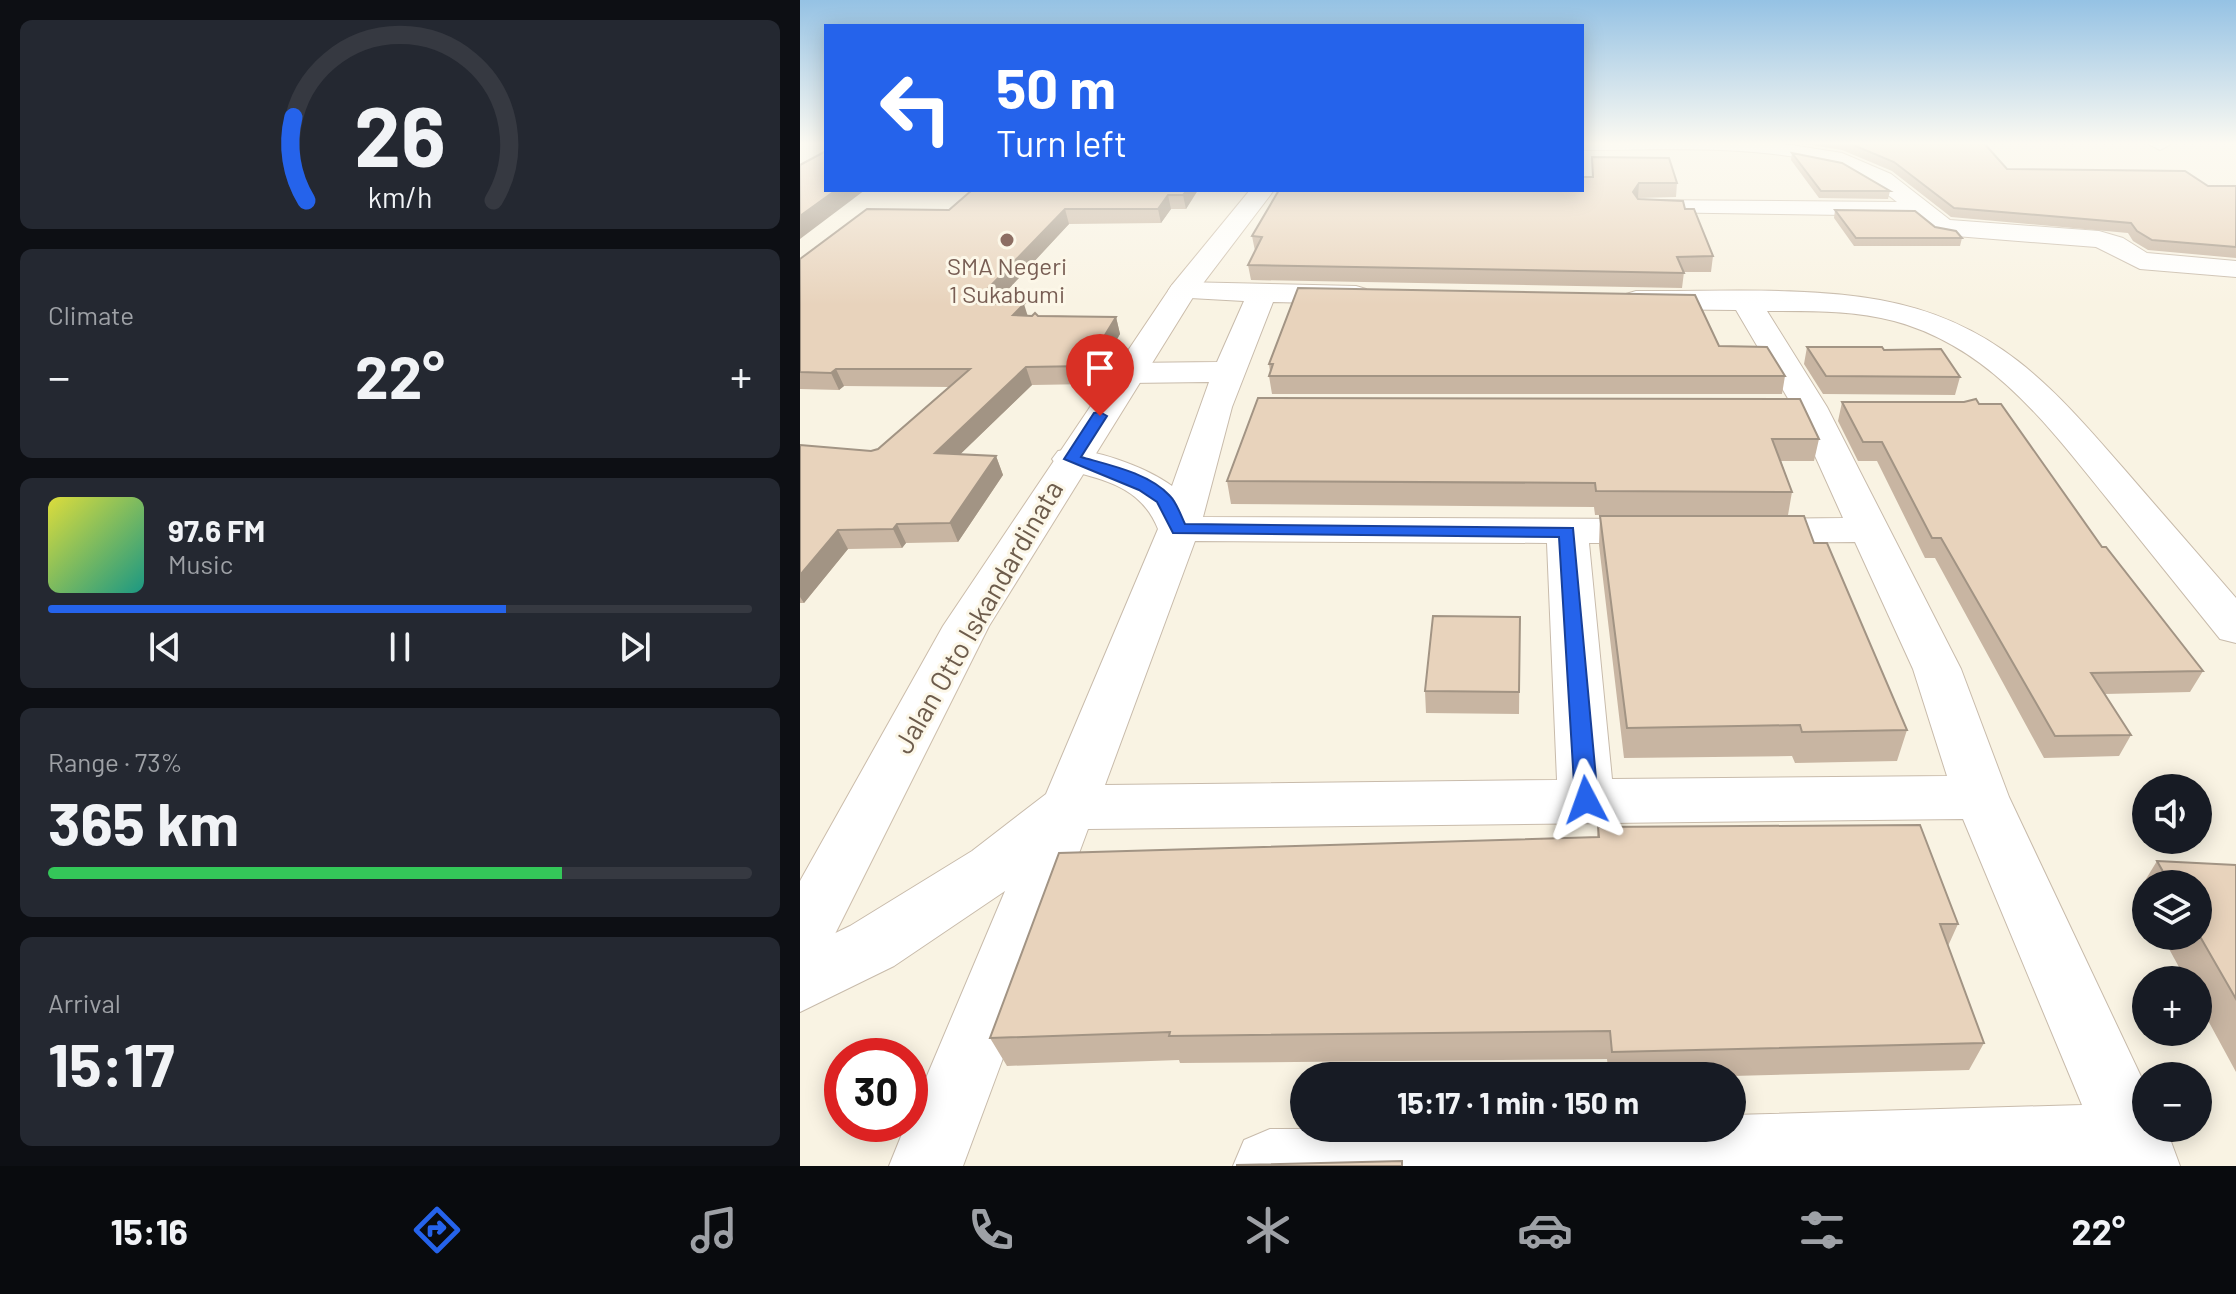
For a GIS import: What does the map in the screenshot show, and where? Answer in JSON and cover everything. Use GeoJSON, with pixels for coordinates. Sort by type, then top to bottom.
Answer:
{"type":"FeatureCollection","features":[{"type":"Feature","properties":{"kind":"street","name":"Jalan Otto Iskandardinata"},"geometry":{"type":"LineString","coordinates":[[800,940],[966,626],[1182,291],[1257,196]]}},
{"type":"Feature","properties":{"kind":"street"},"geometry":{"type":"LineString","coordinates":[[1906,196],[1943,227],[2099,239],[2114,244],[2140,261],[2236,269]]}},
{"type":"Feature","properties":{"kind":"street"},"geometry":{"type":"LineString","coordinates":[[1647,205],[1882,210],[1922,208]]}},
{"type":"Feature","properties":{"kind":"street"},"geometry":{"type":"LineString","coordinates":[[1182,291],[1402,296]]}},
{"type":"Feature","properties":{"kind":"street"},"geometry":{"type":"LineString","coordinates":[[926,1166],[1179,529],[1229,395],[1262,294]]}},
{"type":"Feature","properties":{"kind":"street"},"geometry":{"type":"LineString","coordinates":[[1590,299],[1746,301],[1882,309],[1940,329],[2001,361],[2026,380],[2236,628]]}},
{"type":"Feature","properties":{"kind":"street"},"geometry":{"type":"LineString","coordinates":[[1270,1166],[2139,1153],[1981,797],[1937,669],[1810,407],[1746,301]]}},
{"type":"Feature","properties":{"kind":"street"},"geometry":{"type":"LineString","coordinates":[[1128,373],[1229,395]]}},
{"type":"Feature","properties":{"kind":"street"},"geometry":{"type":"LineString","coordinates":[[1071,459],[1115,472],[1145,486],[1164,499],[1179,529]]}},
{"type":"Feature","properties":{"kind":"street"},"geometry":{"type":"LineString","coordinates":[[1179,529],[1567,532],[1868,530]]}},
{"type":"Feature","properties":{"kind":"street"},"geometry":{"type":"LineString","coordinates":[[1567,532],[1586,800]]}},
{"type":"Feature","properties":{"kind":"street"},"geometry":{"type":"LineString","coordinates":[[800,982],[872,946],[993,868],[1069,807],[1981,797]]}},
{"type":"Feature","properties":{"kind":"building"},"geometry":{"type":"Polygon","coordinates":[[[800,196],[827,196],[800,216],[800,196]]]}},
{"type":"Feature","properties":{"kind":"building"},"geometry":{"type":"Polygon","coordinates":[[[965,196],[1167,196],[1158,209],[1065,209],[974,303],[1024,304],[1013,315],[1032,316],[1035,313],[1038,316],[1116,317],[1086,366],[1026,367],[935,453],[996,456],[950,523],[897,524],[893,529],[838,530],[800,575],[800,445],[878,449],[970,369],[800,372],[800,259],[867,209],[949,210],[965,196]]]}},
{"type":"Feature","properties":{"kind":"building"},"geometry":{"type":"Polygon","coordinates":[[[1275,196],[1636,196],[1683,201],[1685,209],[1694,209],[1713,256],[1677,257],[1684,273],[1248,265],[1262,237],[1252,236],[1275,196]]]}},
{"type":"Feature","properties":{"kind":"building"},"geometry":{"type":"Polygon","coordinates":[[[1939,196],[2236,196],[2236,247],[2152,240],[2137,231],[2131,223],[1954,208],[1939,196]]]}},
{"type":"Feature","properties":{"kind":"building"},"geometry":{"type":"Polygon","coordinates":[[[1835,210],[1915,211],[1935,227],[1956,231],[1962,238],[1856,238],[1835,210]]]}},
{"type":"Feature","properties":{"kind":"building"},"geometry":{"type":"Polygon","coordinates":[[[1298,288],[1695,295],[1719,346],[1767,347],[1785,376],[1269,376],[1273,364],[1269,364],[1298,288]]]}},
{"type":"Feature","properties":{"kind":"building"},"geometry":{"type":"Polygon","coordinates":[[[1807,347],[1941,349],[1960,377],[1826,376],[1807,347]]]}},
{"type":"Feature","properties":{"kind":"building"},"geometry":{"type":"Polygon","coordinates":[[[1258,398],[1800,399],[1819,439],[1772,439],[1792,492],[1596,491],[1595,483],[1227,481],[1258,398]]]}},
{"type":"Feature","properties":{"kind":"building"},"geometry":{"type":"Polygon","coordinates":[[[1976,399],[1979,404],[2001,404],[2102,547],[2106,547],[2203,671],[2091,673],[2131,735],[2055,736],[1941,538],[1932,538],[1882,442],[1863,442],[1842,402],[1964,402],[1976,399]]]}},
{"type":"Feature","properties":{"kind":"building"},"geometry":{"type":"Polygon","coordinates":[[[1600,516],[1804,516],[1814,543],[1827,543],[1907,730],[1802,732],[1800,725],[1627,728],[1600,516]]]}},
{"type":"Feature","properties":{"kind":"building"},"geometry":{"type":"Polygon","coordinates":[[[1433,616],[1520,617],[1519,692],[1425,691],[1433,616]]]}},
{"type":"Feature","properties":{"kind":"building"},"geometry":{"type":"Polygon","coordinates":[[[1920,825],[1958,924],[1940,924],[1984,1043],[1612,1052],[1610,1031],[1169,1036],[1170,1032],[990,1038],[1059,853],[1599,837],[1598,827],[1920,825]]]}},
{"type":"Feature","properties":{"kind":"building"},"geometry":{"type":"Polygon","coordinates":[[[2157,861],[2236,865],[2236,999],[2208,950],[2212,950],[2212,870],[2162,870],[2157,861]]]}},
{"type":"Feature","properties":{"kind":"building"},"geometry":{"type":"Polygon","coordinates":[[[1402,1161],[1402,1166],[1237,1166],[1237,1165],[1402,1161]]]}},
{"type":"Feature","properties":{"kind":"place","name":"SMA Negeri 1 Sukabumi"},"geometry":{"type":"Point","coordinates":[1007,240]}},
{"type":"Feature","properties":{"kind":"route"},"geometry":{"type":"LineString","coordinates":[[1100,416],[1071,459],[1115,472],[1145,486],[1164,499],[1179,529],[1567,532],[1586,800]]}}]}
